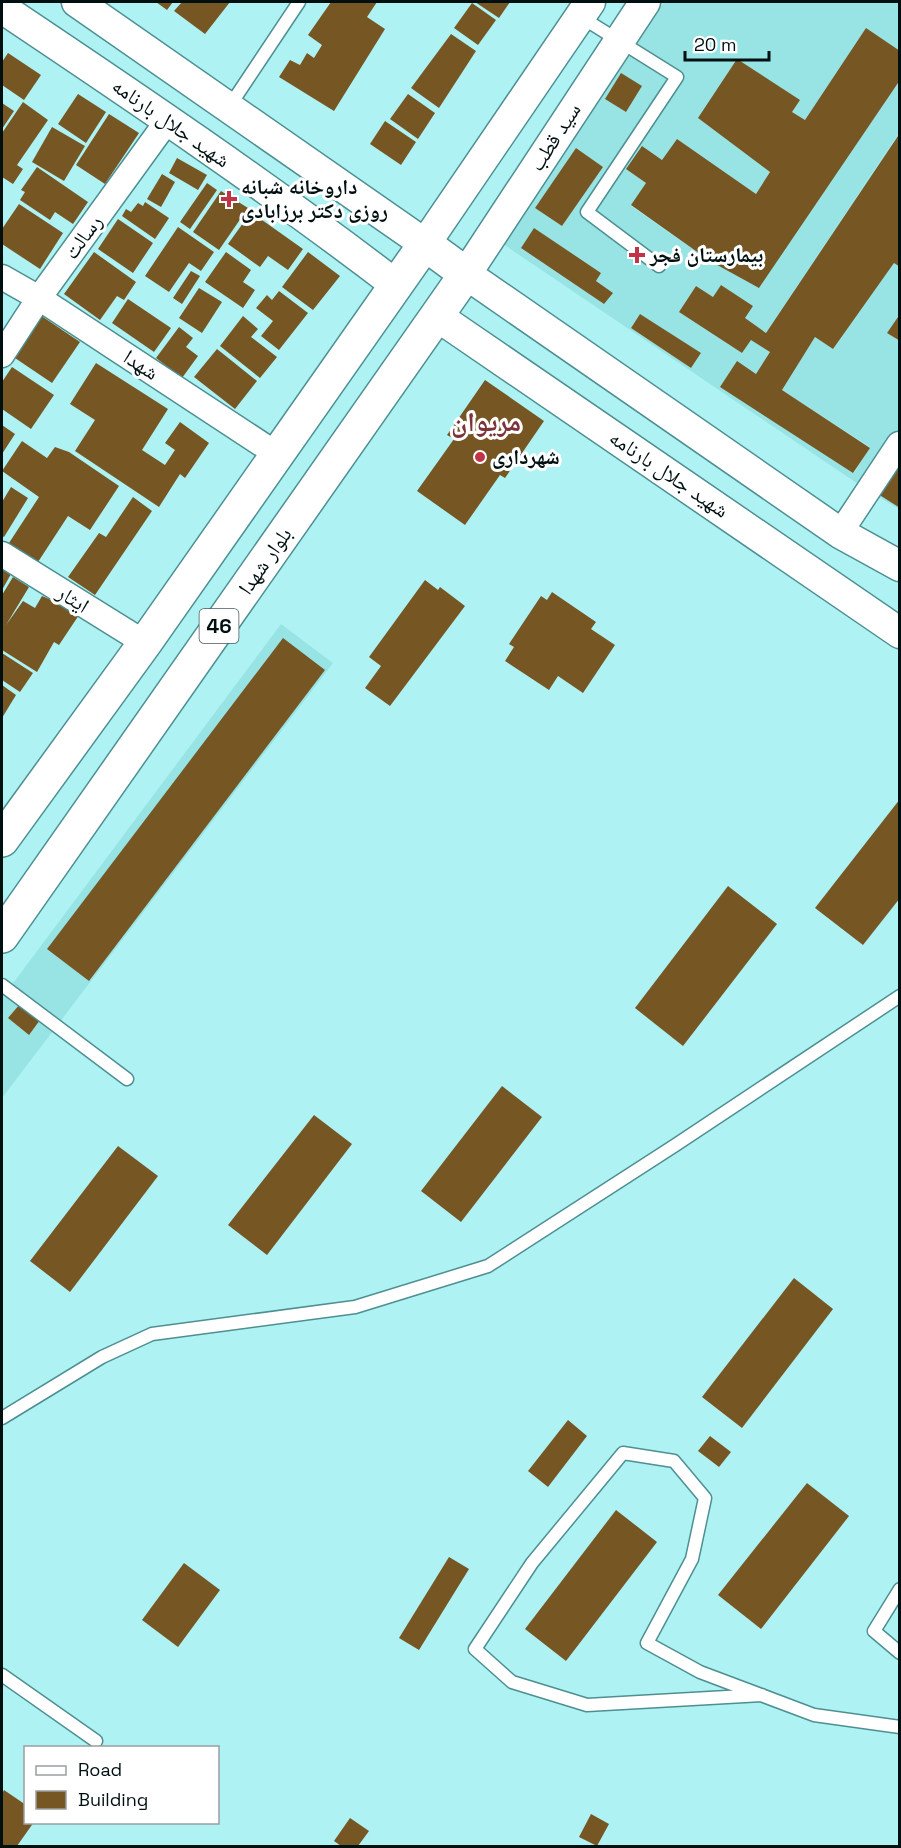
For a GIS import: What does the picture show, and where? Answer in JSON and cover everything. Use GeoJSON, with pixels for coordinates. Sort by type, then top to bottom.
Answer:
{"type":"FeatureCollection","features":[{"type":"Feature","properties":{"kind":"main road"},"geometry":{"type":"LineString","coordinates":[[437,316],[396,285],[425,244],[466,274]]}},
{"type":"Feature","properties":{"kind":"main road","name":"بلوار شهدا"},"geometry":{"type":"LineString","coordinates":[[2,936],[466,274]]}},
{"type":"Feature","properties":{"kind":"main road","name":"46"},"geometry":{"type":"LineString","coordinates":[[3,834],[145,643],[396,285]]}},
{"type":"Feature","properties":{"kind":"street"},"geometry":{"type":"LineString","coordinates":[[76,2],[425,244],[585,9]]}},
{"type":"Feature","properties":{"kind":"street","name":"سید قطب"},"geometry":{"type":"LineString","coordinates":[[466,274],[645,2]]}},
{"type":"Feature","properties":{"kind":"street","name":"شهید جلال بارنامه"},"geometry":{"type":"LineString","coordinates":[[5,17],[168,120],[328,233],[396,285]]}},
{"type":"Feature","properties":{"kind":"street","name":"رسالت"},"geometry":{"type":"LineString","coordinates":[[2,355],[39,298],[168,120]]}},
{"type":"Feature","properties":{"kind":"street"},"geometry":{"type":"LineString","coordinates":[[466,274],[840,533],[899,563]]}},
{"type":"Feature","properties":{"kind":"street","name":"شهدا"},"geometry":{"type":"LineString","coordinates":[[2,277],[39,298],[278,455]]}},
{"type":"Feature","properties":{"kind":"street","name":"شهید جلال بارنامه"},"geometry":{"type":"LineString","coordinates":[[437,316],[900,633]]}},
{"type":"Feature","properties":{"kind":"street"},"geometry":{"type":"LineString","coordinates":[[840,533],[900,444]]}},
{"type":"Feature","properties":{"kind":"street","name":"ایثار"},"geometry":{"type":"LineString","coordinates":[[2,554],[145,643]]}},
{"type":"Feature","properties":{"kind":"lane"},"geometry":{"type":"LineString","coordinates":[[229,107],[299,2]]}},
{"type":"Feature","properties":{"kind":"lane"},"geometry":{"type":"LineString","coordinates":[[585,9],[619,41],[676,77],[587,212],[659,266]]}},
{"type":"Feature","properties":{"kind":"lane"},"geometry":{"type":"LineString","coordinates":[[2,985],[128,1079]]}},
{"type":"Feature","properties":{"kind":"lane"},"geometry":{"type":"LineString","coordinates":[[2,1418],[102,1357],[152,1334],[356,1307],[488,1266],[900,996]]}},
{"type":"Feature","properties":{"kind":"lane"},"geometry":{"type":"LineString","coordinates":[[762,1695],[587,1705],[512,1682],[474,1649],[531,1563],[623,1453],[674,1461],[705,1498],[692,1558],[647,1643],[700,1672],[762,1695],[814,1715],[900,1727]]}},
{"type":"Feature","properties":{"kind":"lane"},"geometry":{"type":"LineString","coordinates":[[900,1589],[874,1631],[900,1653]]}},
{"type":"Feature","properties":{"kind":"lane"},"geometry":{"type":"LineString","coordinates":[[2,1675],[96,1741]]}},
{"type":"Feature","properties":{"kind":"shaded area","name":"بیمارستان فجر"},"geometry":{"type":"Polygon","coordinates":[[[664,2],[899,2],[899,51],[866,29],[805,120],[792,112],[799,100],[698,118],[770,172],[756,194],[677,139],[662,160],[642,146],[626,169],[646,183],[631,206],[710,261],[899,80],[899,133],[766,333],[782,389],[815,337],[833,349],[894,263],[899,267],[899,314],[888,333],[899,341],[899,509],[864,488],[500,242],[664,2]],[[642,86],[606,99],[626,112],[642,86]],[[576,148],[535,208],[562,226],[603,167],[576,148]],[[535,229],[522,249],[604,304],[612,293],[596,281],[601,273],[535,229]],[[721,285],[713,297],[696,286],[679,312],[742,353],[751,340],[758,344],[766,333],[745,318],[753,306],[721,285]],[[640,314],[631,328],[691,368],[701,354],[640,314]],[[782,390],[766,416],[854,473],[870,447],[782,390]]]}},
{"type":"Feature","properties":{"kind":"shaded area"},"geometry":{"type":"Polygon","coordinates":[[[281,624],[333,663],[2,1098],[2,998],[281,624]]]}},
{"type":"Feature","properties":{"kind":"building"},"geometry":{"type":"Polygon","coordinates":[[[156,2],[173,2],[167,10],[156,2]]]}},
{"type":"Feature","properties":{"kind":"building"},"geometry":{"type":"Polygon","coordinates":[[[182,2],[230,2],[205,34],[174,11],[182,2]]]}},
{"type":"Feature","properties":{"kind":"building"},"geometry":{"type":"Polygon","coordinates":[[[331,2],[377,2],[367,17],[385,29],[334,111],[279,77],[290,60],[300,65],[307,53],[314,58],[322,45],[308,35],[331,2]]]}},
{"type":"Feature","properties":{"kind":"building"},"geometry":{"type":"Polygon","coordinates":[[[475,2],[510,2],[499,18],[475,2]]]}},
{"type":"Feature","properties":{"kind":"building"},"geometry":{"type":"Polygon","coordinates":[[[472,3],[496,20],[478,45],[454,28],[472,3]]]}},
{"type":"Feature","properties":{"kind":"building"},"geometry":{"type":"Polygon","coordinates":[[[866,28],[900,51],[900,80],[759,288],[710,261],[631,205],[646,183],[626,169],[642,146],[662,160],[677,139],[756,194],[770,172],[698,118],[737,59],[800,100],[792,112],[805,120],[866,28]]]}},
{"type":"Feature","properties":{"kind":"building"},"geometry":{"type":"Polygon","coordinates":[[[451,34],[476,51],[439,108],[411,88],[451,34]]]}},
{"type":"Feature","properties":{"kind":"building"},"geometry":{"type":"Polygon","coordinates":[[[8,53],[41,75],[24,100],[2,85],[2,62],[8,53]]]}},
{"type":"Feature","properties":{"kind":"building"},"geometry":{"type":"Polygon","coordinates":[[[621,73],[642,86],[626,112],[605,99],[621,73]]]}},
{"type":"Feature","properties":{"kind":"building"},"geometry":{"type":"Polygon","coordinates":[[[78,94],[106,112],[86,143],[58,124],[78,94]]]}},
{"type":"Feature","properties":{"kind":"building"},"geometry":{"type":"Polygon","coordinates":[[[408,94],[435,113],[418,139],[390,119],[408,94]]]}},
{"type":"Feature","properties":{"kind":"building"},"geometry":{"type":"Polygon","coordinates":[[[23,102],[48,120],[17,165],[23,169],[13,184],[2,177],[2,133],[23,102]]]}},
{"type":"Feature","properties":{"kind":"building"},"geometry":{"type":"Polygon","coordinates":[[[2,103],[14,111],[2,129],[2,103]]]}},
{"type":"Feature","properties":{"kind":"building"},"geometry":{"type":"Polygon","coordinates":[[[109,114],[139,133],[105,184],[76,165],[109,114]]]}},
{"type":"Feature","properties":{"kind":"building"},"geometry":{"type":"Polygon","coordinates":[[[385,121],[416,142],[401,165],[370,144],[385,121]]]}},
{"type":"Feature","properties":{"kind":"building"},"geometry":{"type":"Polygon","coordinates":[[[52,127],[85,146],[64,181],[32,162],[52,127]]]}},
{"type":"Feature","properties":{"kind":"building"},"geometry":{"type":"Polygon","coordinates":[[[900,133],[900,267],[894,263],[833,349],[815,337],[782,390],[870,448],[853,473],[720,387],[737,361],[756,374],[770,352],[751,340],[742,353],[679,312],[696,286],[713,297],[721,285],[753,306],[745,318],[766,333],[900,133]]]}},
{"type":"Feature","properties":{"kind":"building"},"geometry":{"type":"Polygon","coordinates":[[[576,148],[603,167],[562,226],[535,208],[576,148]]]}},
{"type":"Feature","properties":{"kind":"building"},"geometry":{"type":"Polygon","coordinates":[[[177,158],[207,175],[198,190],[169,173],[177,158]]]}},
{"type":"Feature","properties":{"kind":"building"},"geometry":{"type":"Polygon","coordinates":[[[37,167],[88,202],[73,224],[55,212],[50,220],[20,200],[25,192],[21,190],[37,167]]]}},
{"type":"Feature","properties":{"kind":"building"},"geometry":{"type":"Polygon","coordinates":[[[162,174],[175,182],[161,207],[147,199],[162,174]]]}},
{"type":"Feature","properties":{"kind":"building"},"geometry":{"type":"Polygon","coordinates":[[[207,183],[217,190],[190,229],[180,222],[207,183]]]}},
{"type":"Feature","properties":{"kind":"building"},"geometry":{"type":"Polygon","coordinates":[[[221,191],[248,208],[219,250],[193,232],[221,191]]]}},
{"type":"Feature","properties":{"kind":"building"},"geometry":{"type":"Polygon","coordinates":[[[145,202],[169,218],[155,239],[122,216],[126,209],[131,212],[138,203],[143,206],[145,202]]]}},
{"type":"Feature","properties":{"kind":"building"},"geometry":{"type":"Polygon","coordinates":[[[19,204],[63,233],[40,269],[2,244],[2,229],[19,204]]]}},
{"type":"Feature","properties":{"kind":"building"},"geometry":{"type":"Polygon","coordinates":[[[251,212],[303,249],[288,270],[268,256],[260,267],[228,244],[251,212]]]}},
{"type":"Feature","properties":{"kind":"building"},"geometry":{"type":"Polygon","coordinates":[[[118,219],[153,243],[133,273],[98,249],[118,219]]]}},
{"type":"Feature","properties":{"kind":"building"},"geometry":{"type":"Polygon","coordinates":[[[178,227],[214,252],[201,271],[189,263],[169,292],[145,276],[178,227]]]}},
{"type":"Feature","properties":{"kind":"building"},"geometry":{"type":"Polygon","coordinates":[[[534,228],[601,273],[596,281],[613,293],[604,304],[521,248],[534,228]]]}},
{"type":"Feature","properties":{"kind":"building"},"geometry":{"type":"Polygon","coordinates":[[[94,252],[136,282],[124,300],[117,296],[100,320],[64,294],[94,252]]]}},
{"type":"Feature","properties":{"kind":"building"},"geometry":{"type":"Polygon","coordinates":[[[226,252],[251,270],[243,282],[255,290],[243,308],[205,282],[226,252]]]}},
{"type":"Feature","properties":{"kind":"building"},"geometry":{"type":"Polygon","coordinates":[[[308,252],[340,276],[313,310],[282,287],[308,252]]]}},
{"type":"Feature","properties":{"kind":"building"},"geometry":{"type":"Polygon","coordinates":[[[191,271],[200,276],[182,304],[173,298],[191,271]]]}},
{"type":"Feature","properties":{"kind":"building"},"geometry":{"type":"Polygon","coordinates":[[[199,288],[222,302],[202,333],[179,318],[199,288]]]}},
{"type":"Feature","properties":{"kind":"building"},"geometry":{"type":"Polygon","coordinates":[[[279,291],[308,313],[279,350],[261,336],[273,321],[256,308],[267,295],[272,300],[279,291]]]}},
{"type":"Feature","properties":{"kind":"building"},"geometry":{"type":"Polygon","coordinates":[[[128,299],[171,328],[154,352],[112,323],[128,299]]]}},
{"type":"Feature","properties":{"kind":"building"},"geometry":{"type":"Polygon","coordinates":[[[640,314],[701,353],[691,368],[631,328],[640,314]]]}},
{"type":"Feature","properties":{"kind":"building"},"geometry":{"type":"Polygon","coordinates":[[[900,314],[900,341],[887,333],[900,314]]]}},
{"type":"Feature","properties":{"kind":"building"},"geometry":{"type":"Polygon","coordinates":[[[40,315],[80,342],[52,383],[12,356],[40,315]]]}},
{"type":"Feature","properties":{"kind":"building"},"geometry":{"type":"Polygon","coordinates":[[[243,316],[258,329],[251,337],[277,357],[260,378],[220,346],[243,316]]]}},
{"type":"Feature","properties":{"kind":"building"},"geometry":{"type":"Polygon","coordinates":[[[179,327],[193,338],[186,347],[198,356],[182,378],[156,358],[179,327]]]}},
{"type":"Feature","properties":{"kind":"building"},"geometry":{"type":"Polygon","coordinates":[[[217,349],[257,381],[235,409],[194,377],[217,349]]]}},
{"type":"Feature","properties":{"kind":"building"},"geometry":{"type":"Polygon","coordinates":[[[96,363],[168,409],[142,450],[165,465],[175,450],[165,443],[180,422],[209,443],[185,478],[180,474],[159,507],[75,451],[95,420],[70,404],[96,363]]]}},
{"type":"Feature","properties":{"kind":"building"},"geometry":{"type":"Polygon","coordinates":[[[12,367],[54,395],[31,429],[2,409],[2,382],[12,367]]]}},
{"type":"Feature","properties":{"kind":"building","name":"شهرداری"},"geometry":{"type":"Polygon","coordinates":[[[485,380],[544,421],[505,478],[500,475],[465,525],[417,491],[454,439],[447,435],[485,380]]]}},
{"type":"Feature","properties":{"kind":"building"},"geometry":{"type":"Polygon","coordinates":[[[2,425],[15,434],[2,454],[2,425]]]}},
{"type":"Feature","properties":{"kind":"building"},"geometry":{"type":"Polygon","coordinates":[[[22,441],[47,458],[55,447],[69,452],[119,486],[90,530],[68,516],[38,562],[9,543],[39,497],[2,471],[22,441]]]}},
{"type":"Feature","properties":{"kind":"building"},"geometry":{"type":"Polygon","coordinates":[[[900,462],[900,508],[878,494],[900,462]]]}},
{"type":"Feature","properties":{"kind":"building"},"geometry":{"type":"Polygon","coordinates":[[[11,487],[28,498],[4,537],[2,536],[2,502],[11,487]]]}},
{"type":"Feature","properties":{"kind":"building"},"geometry":{"type":"Polygon","coordinates":[[[133,497],[152,511],[95,595],[68,577],[99,533],[106,537],[133,497]]]}},
{"type":"Feature","properties":{"kind":"building"},"geometry":{"type":"Polygon","coordinates":[[[2,568],[11,574],[2,590],[2,568]]]}},
{"type":"Feature","properties":{"kind":"building"},"geometry":{"type":"Polygon","coordinates":[[[13,577],[29,587],[6,625],[23,601],[35,608],[42,596],[56,602],[57,600],[79,615],[59,645],[54,642],[37,672],[2,650],[2,595],[13,577]]]}},
{"type":"Feature","properties":{"kind":"building"},"geometry":{"type":"Polygon","coordinates":[[[425,580],[438,590],[440,587],[465,606],[390,706],[365,688],[381,666],[369,657],[425,580]]]}},
{"type":"Feature","properties":{"kind":"building"},"geometry":{"type":"Polygon","coordinates":[[[552,592],[596,622],[591,629],[615,645],[583,693],[558,676],[549,690],[505,661],[514,647],[509,644],[541,596],[547,600],[552,592]]]}},
{"type":"Feature","properties":{"kind":"building"},"geometry":{"type":"Polygon","coordinates":[[[283,638],[325,670],[89,981],[47,949],[283,638]]]}},
{"type":"Feature","properties":{"kind":"building"},"geometry":{"type":"Polygon","coordinates":[[[2,653],[33,673],[20,692],[2,680],[2,653]]]}},
{"type":"Feature","properties":{"kind":"building"},"geometry":{"type":"Polygon","coordinates":[[[2,685],[16,695],[2,718],[2,685]]]}},
{"type":"Feature","properties":{"kind":"building"},"geometry":{"type":"Polygon","coordinates":[[[900,799],[900,898],[863,945],[815,908],[900,799]]]}},
{"type":"Feature","properties":{"kind":"building"},"geometry":{"type":"Polygon","coordinates":[[[728,886],[777,924],[683,1046],[635,1008],[728,886]]]}},
{"type":"Feature","properties":{"kind":"building"},"geometry":{"type":"Polygon","coordinates":[[[20,1004],[40,1020],[29,1035],[8,1018],[20,1004]]]}},
{"type":"Feature","properties":{"kind":"building"},"geometry":{"type":"Polygon","coordinates":[[[502,1086],[542,1117],[461,1222],[421,1191],[502,1086]]]}},
{"type":"Feature","properties":{"kind":"building"},"geometry":{"type":"Polygon","coordinates":[[[314,1115],[352,1144],[267,1255],[228,1225],[314,1115]]]}},
{"type":"Feature","properties":{"kind":"building"},"geometry":{"type":"Polygon","coordinates":[[[118,1146],[158,1176],[70,1292],[30,1261],[118,1146]]]}},
{"type":"Feature","properties":{"kind":"building"},"geometry":{"type":"Polygon","coordinates":[[[794,1278],[833,1309],[742,1428],[702,1397],[794,1278]]]}},
{"type":"Feature","properties":{"kind":"building"},"geometry":{"type":"Polygon","coordinates":[[[568,1420],[587,1436],[548,1487],[528,1471],[568,1420]]]}},
{"type":"Feature","properties":{"kind":"building"},"geometry":{"type":"Polygon","coordinates":[[[710,1436],[731,1452],[719,1467],[698,1451],[710,1436]]]}},
{"type":"Feature","properties":{"kind":"building"},"geometry":{"type":"Polygon","coordinates":[[[807,1483],[849,1516],[761,1629],[718,1595],[807,1483]]]}},
{"type":"Feature","properties":{"kind":"building"},"geometry":{"type":"Polygon","coordinates":[[[616,1510],[657,1542],[566,1661],[525,1629],[616,1510]]]}},
{"type":"Feature","properties":{"kind":"building"},"geometry":{"type":"Polygon","coordinates":[[[449,1557],[469,1569],[419,1650],[399,1638],[449,1557]]]}},
{"type":"Feature","properties":{"kind":"building"},"geometry":{"type":"Polygon","coordinates":[[[184,1563],[220,1590],[178,1647],[142,1620],[184,1563]]]}},
{"type":"Feature","properties":{"kind":"building"},"geometry":{"type":"Polygon","coordinates":[[[4,1790],[24,1804],[24,1824],[33,1824],[17,1846],[2,1846],[2,1794],[4,1790]]]}},
{"type":"Feature","properties":{"kind":"building"},"geometry":{"type":"Polygon","coordinates":[[[591,1814],[609,1824],[597,1846],[579,1837],[591,1814]]]}},
{"type":"Feature","properties":{"kind":"building"},"geometry":{"type":"Polygon","coordinates":[[[350,1818],[369,1831],[358,1846],[341,1846],[334,1841],[350,1818]]]}},
{"type":"Feature","properties":{"kind":"place","name":"داروخانه شبانه روزی دکتر برزابادی"},"geometry":{"type":"Point","coordinates":[229,199]}},
{"type":"Feature","properties":{"kind":"place","name":"بیمارستان فجر"},"geometry":{"type":"Point","coordinates":[637,255]}},
{"type":"Feature","properties":{"kind":"place","name":"شهرداری"},"geometry":{"type":"Point","coordinates":[480,457]}},
{"type":"Feature","properties":{"kind":"district","name":"مریوان"},"geometry":{"type":"Point","coordinates":[486,422]}}]}
